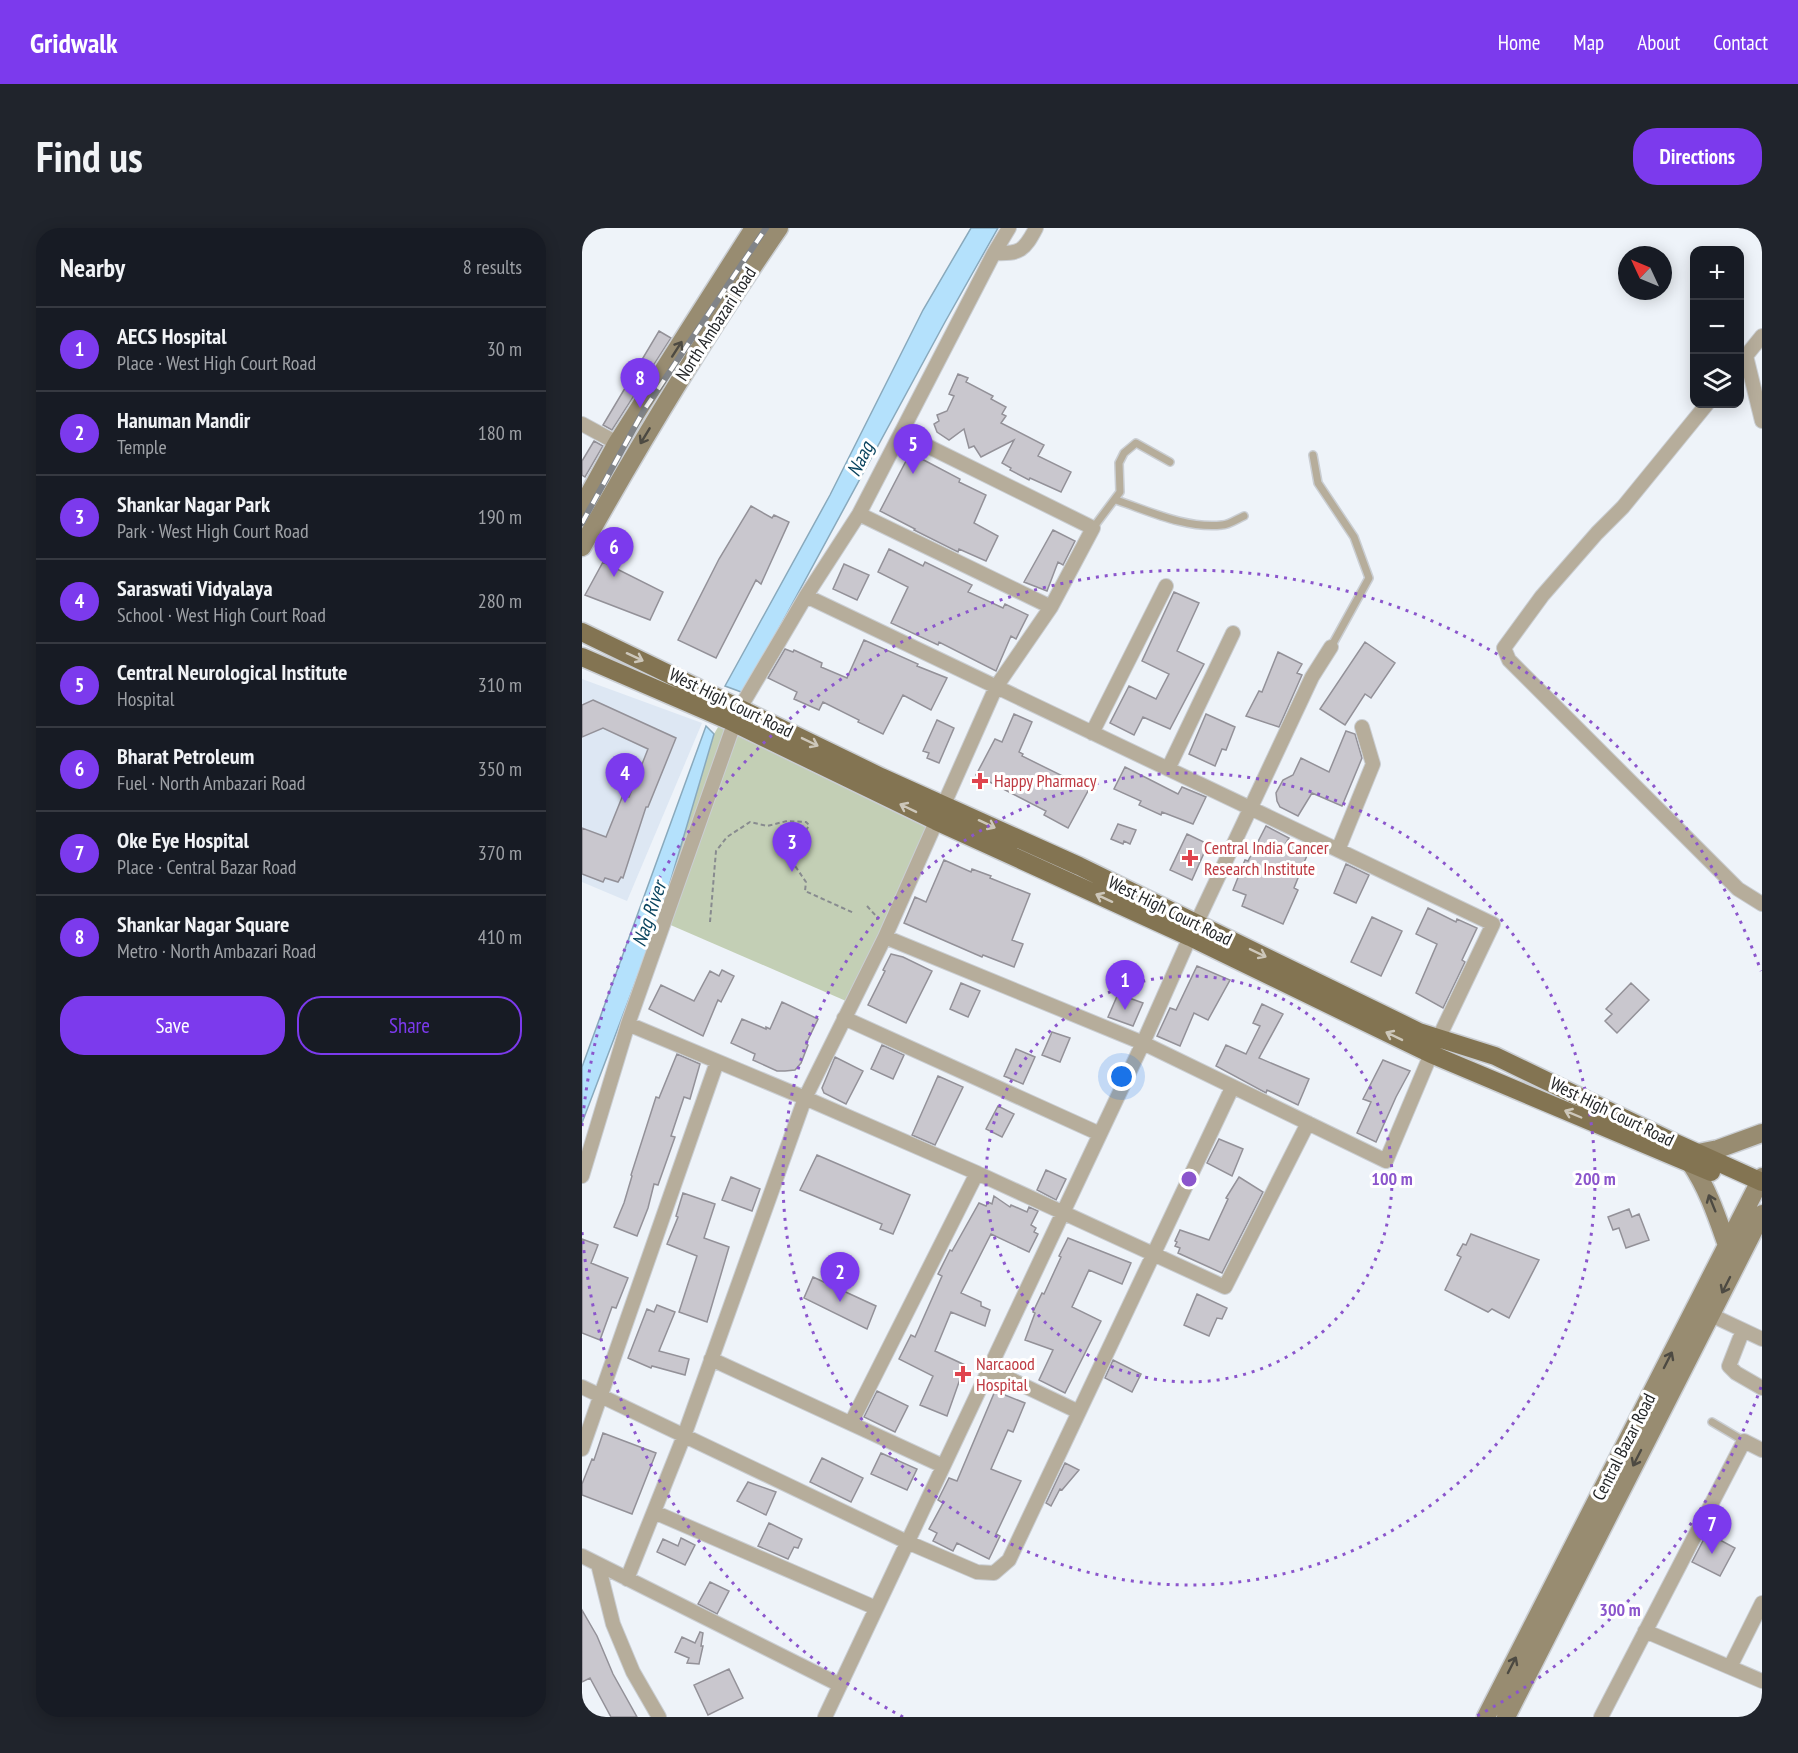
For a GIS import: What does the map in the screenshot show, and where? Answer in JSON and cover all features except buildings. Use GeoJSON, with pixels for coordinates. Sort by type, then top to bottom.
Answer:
{"type":"FeatureCollection","features":[{"type":"Feature","properties":{"kind":"main road","name":"North Ambazari Road"},"geometry":{"type":"LineString","coordinates":[[582,507],[617,442],[754,228]]}},
{"type":"Feature","properties":{"kind":"main road","name":"North Ambazari Road"},"geometry":{"type":"LineString","coordinates":[[582,547],[624,471],[689,364],[779,228]]}},
{"type":"Feature","properties":{"kind":"main road","name":"West High Court Road"},"geometry":{"type":"LineString","coordinates":[[582,632],[737,716],[939,813],[1193,931],[1419,1032],[1495,1056],[1695,1159]]}},
{"type":"Feature","properties":{"kind":"main road","name":"West High Court Road"},"geometry":{"type":"LineString","coordinates":[[582,657],[737,716]]}},
{"type":"Feature","properties":{"kind":"main road"},"geometry":{"type":"LineString","coordinates":[[582,662],[606,668]]}},
{"type":"Feature","properties":{"kind":"main road","name":"West High Court Road"},"geometry":{"type":"LineString","coordinates":[[1193,931],[1431,1054],[1760,1185]]}},
{"type":"Feature","properties":{"kind":"main road"},"geometry":{"type":"LineString","coordinates":[[1762,1133],[1695,1159],[1701,1178],[1734,1250],[1762,1238]]}},
{"type":"Feature","properties":{"kind":"main road","name":"Central Bazar Road"},"geometry":{"type":"LineString","coordinates":[[1506,1717],[1711,1315],[1760,1185]]}},
{"type":"Feature","properties":{"kind":"main road","name":"Central Bazar Road"},"geometry":{"type":"LineString","coordinates":[[1486,1717],[1734,1250],[1762,1214]]}},
{"type":"Feature","properties":{"kind":"street"},"geometry":{"type":"LineString","coordinates":[[582,1176],[628,1024],[737,716],[806,596],[858,514],[994,253],[1010,228]]}},
{"type":"Feature","properties":{"kind":"street"},"geometry":{"type":"LineString","coordinates":[[994,253],[1012,254],[1023,249],[1036,228]]}},
{"type":"Feature","properties":{"kind":"street"},"geometry":{"type":"LineString","coordinates":[[1744,359],[1762,336]]}},
{"type":"Feature","properties":{"kind":"street"},"geometry":{"type":"LineString","coordinates":[[1744,363],[1762,421]]}},
{"type":"Feature","properties":{"kind":"street"},"geometry":{"type":"LineString","coordinates":[[1704,408],[1623,507],[1542,596],[1504,648],[1509,660],[1738,889],[1762,904]]}},
{"type":"Feature","properties":{"kind":"street"},"geometry":{"type":"LineString","coordinates":[[582,424],[617,442]]}},
{"type":"Feature","properties":{"kind":"street"},"geometry":{"type":"LineString","coordinates":[[627,1579],[684,1436],[805,1098],[885,937],[996,687],[1051,607],[1093,528],[901,433]]}},
{"type":"Feature","properties":{"kind":"street"},"geometry":{"type":"LineString","coordinates":[[858,514],[1051,607]]}},
{"type":"Feature","properties":{"kind":"street"},"geometry":{"type":"LineString","coordinates":[[1092,733],[1166,586]]}},
{"type":"Feature","properties":{"kind":"street"},"geometry":{"type":"LineString","coordinates":[[806,596],[1493,924],[1431,1054],[1386,1161],[1143,1043],[885,937]]}},
{"type":"Feature","properties":{"kind":"street"},"geometry":{"type":"LineString","coordinates":[[1168,769],[1233,633]]}},
{"type":"Feature","properties":{"kind":"street"},"geometry":{"type":"LineString","coordinates":[[825,1717],[1143,1043],[1250,808],[1312,677],[1331,647]]}},
{"type":"Feature","properties":{"kind":"street"},"geometry":{"type":"LineString","coordinates":[[1338,850],[1373,764],[1362,727]]}},
{"type":"Feature","properties":{"kind":"street"},"geometry":{"type":"LineString","coordinates":[[844,1018],[1100,1134]]}},
{"type":"Feature","properties":{"kind":"street"},"geometry":{"type":"LineString","coordinates":[[628,1024],[977,1173],[1224,1287],[1308,1123]]}},
{"type":"Feature","properties":{"kind":"street"},"geometry":{"type":"LineString","coordinates":[[582,1449],[717,1062]]}},
{"type":"Feature","properties":{"kind":"street"},"geometry":{"type":"LineString","coordinates":[[582,1388],[907,1542],[977,1572],[994,1573],[1009,1560],[1232,1088]]}},
{"type":"Feature","properties":{"kind":"street"},"geometry":{"type":"LineString","coordinates":[[851,1424],[977,1173]]}},
{"type":"Feature","properties":{"kind":"street"},"geometry":{"type":"LineString","coordinates":[[1711,1315],[1762,1339]]}},
{"type":"Feature","properties":{"kind":"street"},"geometry":{"type":"LineString","coordinates":[[1743,1330],[1729,1366],[1736,1373],[1762,1388]]}},
{"type":"Feature","properties":{"kind":"street"},"geometry":{"type":"LineString","coordinates":[[711,1359],[943,1466]]}},
{"type":"Feature","properties":{"kind":"street"},"geometry":{"type":"LineString","coordinates":[[989,1369],[1079,1412]]}},
{"type":"Feature","properties":{"kind":"street"},"geometry":{"type":"LineString","coordinates":[[1606,1716],[1645,1631],[1744,1440],[1762,1450]]}},
{"type":"Feature","properties":{"kind":"street"},"geometry":{"type":"LineString","coordinates":[[654,1512],[876,1608]]}},
{"type":"Feature","properties":{"kind":"street"},"geometry":{"type":"LineString","coordinates":[[582,1556],[840,1685]]}},
{"type":"Feature","properties":{"kind":"street"},"geometry":{"type":"LineString","coordinates":[[598,1564],[613,1624],[633,1672],[659,1717]]}},
{"type":"Feature","properties":{"kind":"street"},"geometry":{"type":"LineString","coordinates":[[1730,1667],[1762,1603]]}},
{"type":"Feature","properties":{"kind":"street"},"geometry":{"type":"LineString","coordinates":[[1645,1631],[1762,1681]]}},
{"type":"Feature","properties":{"kind":"lane"},"geometry":{"type":"LineString","coordinates":[[1093,528],[1120,492],[1119,463],[1124,453],[1136,443],[1170,462]]}},
{"type":"Feature","properties":{"kind":"lane"},"geometry":{"type":"LineString","coordinates":[[1313,455],[1318,483],[1354,537],[1369,579],[1331,647]]}},
{"type":"Feature","properties":{"kind":"lane"},"geometry":{"type":"LineString","coordinates":[[1116,500],[1196,525],[1224,525],[1244,516]]}},
{"type":"Feature","properties":{"kind":"lane"},"geometry":{"type":"LineString","coordinates":[[1712,1422],[1744,1440]]}},
{"type":"Feature","properties":{"kind":"path"},"geometry":{"type":"LineString","coordinates":[[710,922],[716,851],[727,837],[750,822],[767,826],[787,821],[806,822],[809,825],[791,860],[806,882],[805,891],[854,913]]}},
{"type":"Feature","properties":{"kind":"shaded area"},"geometry":{"type":"Polygon","coordinates":[[[582,679],[702,723],[627,901],[582,882],[582,679]]]}},
{"type":"Feature","properties":{"kind":"green space"},"geometry":{"type":"Polygon","coordinates":[[[721,722],[932,823],[879,939],[846,1001],[659,920],[714,734],[721,722]]]}},
{"type":"Feature","properties":{"kind":"water","name":"Naag"},"geometry":{"type":"Polygon","coordinates":[[[971,228],[998,228],[744,693],[725,686],[830,495],[923,310],[971,228]]]}},
{"type":"Feature","properties":{"kind":"water","name":"Nag River"},"geometry":{"type":"Polygon","coordinates":[[[706,726],[714,734],[659,920],[582,1123],[582,1067],[706,726]]]}},
{"type":"Feature","properties":{"kind":"railway"},"geometry":{"type":"LineString","coordinates":[[582,523],[644,410],[766,228]]}},
{"type":"Feature","properties":{"kind":"place","name":"Shankar Nagar Square"},"geometry":{"type":"Point","coordinates":[640,408]}},
{"type":"Feature","properties":{"kind":"place","name":"Central Neurological Institute"},"geometry":{"type":"Point","coordinates":[913,474]}},
{"type":"Feature","properties":{"kind":"place","name":"Bharat Petroleum"},"geometry":{"type":"Point","coordinates":[614,577]}},
{"type":"Feature","properties":{"kind":"place","name":"Happy Pharmacy"},"geometry":{"type":"Point","coordinates":[980,781]}},
{"type":"Feature","properties":{"kind":"place","name":"Saraswati Vidyalaya"},"geometry":{"type":"Point","coordinates":[625,803]}},
{"type":"Feature","properties":{"kind":"place","name":"Central India Cancer Research Institute"},"geometry":{"type":"Point","coordinates":[1190,858]}},
{"type":"Feature","properties":{"kind":"place","name":"Shankar Nagar Park"},"geometry":{"type":"Point","coordinates":[792,872]}},
{"type":"Feature","properties":{"kind":"place","name":"AECS Hospital"},"geometry":{"type":"Point","coordinates":[1125,1010]}},
{"type":"Feature","properties":{"kind":"place","name":"Hanuman Mandir"},"geometry":{"type":"Point","coordinates":[840,1302]}},
{"type":"Feature","properties":{"kind":"place","name":"Narcaood Hospital"},"geometry":{"type":"Point","coordinates":[963,1374]}},
{"type":"Feature","properties":{"kind":"place","name":"Oke Eye Hospital"},"geometry":{"type":"Point","coordinates":[1712,1554]}}]}
